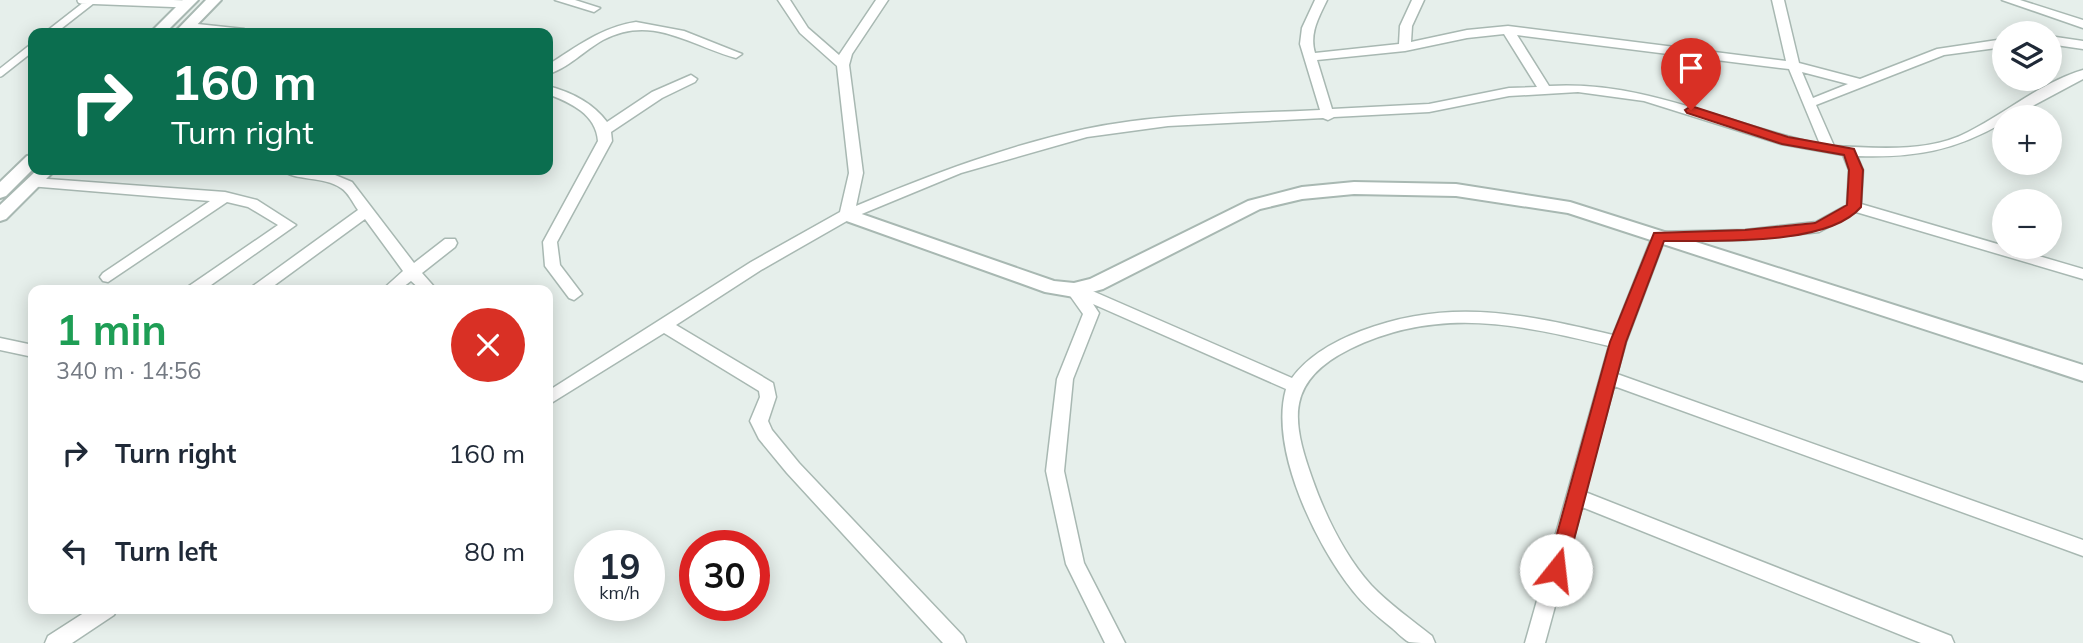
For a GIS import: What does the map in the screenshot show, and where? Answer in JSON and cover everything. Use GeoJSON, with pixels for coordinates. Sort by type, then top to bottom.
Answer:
{"type":"FeatureCollection","features":[{"type":"Feature","properties":{"kind":"street"},"geometry":{"type":"LineString","coordinates":[[186,28],[214,0]]}},
{"type":"Feature","properties":{"kind":"street"},"geometry":{"type":"LineString","coordinates":[[561,0],[594,8]]}},
{"type":"Feature","properties":{"kind":"street"},"geometry":{"type":"LineString","coordinates":[[784,0],[804,30],[843,65]]}},
{"type":"Feature","properties":{"kind":"street"},"geometry":{"type":"LineString","coordinates":[[847,215],[856,173],[843,65],[846,54],[882,0]]}},
{"type":"Feature","properties":{"kind":"street"},"geometry":{"type":"LineString","coordinates":[[1321,0],[1306,36],[1328,116]]}},
{"type":"Feature","properties":{"kind":"street"},"geometry":{"type":"LineString","coordinates":[[1405,47],[1406,26],[1419,0]]}},
{"type":"Feature","properties":{"kind":"street"},"geometry":{"type":"LineString","coordinates":[[1778,0],[1780,17],[1808,104],[1829,150]]}},
{"type":"Feature","properties":{"kind":"street"},"geometry":{"type":"LineString","coordinates":[[2008,0],[2083,24]]}},
{"type":"Feature","properties":{"kind":"street"},"geometry":{"type":"LineString","coordinates":[[2051,14],[2058,0]]}},
{"type":"Feature","properties":{"kind":"street"},"geometry":{"type":"LineString","coordinates":[[162,28],[189,2]]}},
{"type":"Feature","properties":{"kind":"street"},"geometry":{"type":"LineString","coordinates":[[553,67],[604,35],[639,25],[655,27],[736,54]]}},
{"type":"Feature","properties":{"kind":"street"},"geometry":{"type":"LineString","coordinates":[[1310,57],[1405,47],[1467,34],[1508,30],[1795,65],[1859,83]]}},
{"type":"Feature","properties":{"kind":"street"},"geometry":{"type":"LineString","coordinates":[[1508,30],[1544,88]]}},
{"type":"Feature","properties":{"kind":"street"},"geometry":{"type":"LineString","coordinates":[[2062,42],[2083,45]]}},
{"type":"Feature","properties":{"kind":"street"},"geometry":{"type":"LineString","coordinates":[[1808,104],[1941,52],[1992,45]]}},
{"type":"Feature","properties":{"kind":"street"},"geometry":{"type":"LineString","coordinates":[[553,396],[756,266],[847,215],[956,170],[1099,131],[1197,120],[1328,116],[1429,108],[1509,92],[1544,88],[1591,89],[1646,97],[1786,141],[1829,150],[1891,153],[1950,144],[1971,136],[2053,88],[2083,74]]}},
{"type":"Feature","properties":{"kind":"street"},"geometry":{"type":"LineString","coordinates":[[606,129],[657,95],[691,79]]}},
{"type":"Feature","properties":{"kind":"street"},"geometry":{"type":"LineString","coordinates":[[553,93],[597,116],[606,129],[605,141],[550,243],[553,266],[574,294]]}},
{"type":"Feature","properties":{"kind":"street"},"geometry":{"type":"LineString","coordinates":[[1850,152],[1856,170],[1854,207]]}},
{"type":"Feature","properties":{"kind":"street"},"geometry":{"type":"LineString","coordinates":[[0,192],[28,165]]}},
{"type":"Feature","properties":{"kind":"street"},"geometry":{"type":"LineString","coordinates":[[0,215],[42,175]]}},
{"type":"Feature","properties":{"kind":"street"},"geometry":{"type":"LineString","coordinates":[[323,175],[347,185],[365,212],[425,285]]}},
{"type":"Feature","properties":{"kind":"street"},"geometry":{"type":"LineString","coordinates":[[34,183],[225,197],[252,203],[289,225],[201,285]]}},
{"type":"Feature","properties":{"kind":"street"},"geometry":{"type":"LineString","coordinates":[[1074,290],[1096,284],[1254,205],[1301,192],[1354,188],[1456,190],[1570,208],[2083,373]]}},
{"type":"Feature","properties":{"kind":"street"},"geometry":{"type":"LineString","coordinates":[[107,277],[225,197]]}},
{"type":"Feature","properties":{"kind":"street"},"geometry":{"type":"LineString","coordinates":[[1659,236],[1745,235],[1819,228],[1854,207],[2083,274]]}},
{"type":"Feature","properties":{"kind":"street"},"geometry":{"type":"LineString","coordinates":[[265,285],[365,212]]}},
{"type":"Feature","properties":{"kind":"street"},"geometry":{"type":"LineString","coordinates":[[847,215],[1052,286],[1074,290],[1294,386]]}},
{"type":"Feature","properties":{"kind":"street"},"geometry":{"type":"LineString","coordinates":[[1535,643],[1618,342],[1659,236]]}},
{"type":"Feature","properties":{"kind":"street"},"geometry":{"type":"LineString","coordinates":[[397,285],[450,243]]}},
{"type":"Feature","properties":{"kind":"street"},"geometry":{"type":"LineString","coordinates":[[1074,290],[1091,313],[1065,379],[1055,471],[1075,565],[1115,643]]}},
{"type":"Feature","properties":{"kind":"street"},"geometry":{"type":"LineString","coordinates":[[1425,643],[1359,585],[1316,514],[1294,446],[1290,404],[1294,386],[1315,362],[1337,349],[1397,324],[1435,317],[1508,319],[1618,342]]}},
{"type":"Feature","properties":{"kind":"street"},"geometry":{"type":"LineString","coordinates":[[663,325],[767,388],[768,397],[759,421],[765,434],[793,468],[956,643]]}},
{"type":"Feature","properties":{"kind":"street"},"geometry":{"type":"LineString","coordinates":[[0,344],[28,350]]}},
{"type":"Feature","properties":{"kind":"street"},"geometry":{"type":"LineString","coordinates":[[1610,378],[2083,548]]}},
{"type":"Feature","properties":{"kind":"street"},"geometry":{"type":"LineString","coordinates":[[1577,496],[1944,643]]}},
{"type":"Feature","properties":{"kind":"street"},"geometry":{"type":"LineString","coordinates":[[55,643],[99,614]]}},
{"type":"Feature","properties":{"kind":"lane"},"geometry":{"type":"LineString","coordinates":[[81,0],[189,2]]}},
{"type":"Feature","properties":{"kind":"lane"},"geometry":{"type":"LineString","coordinates":[[56,28],[91,1]]}},
{"type":"Feature","properties":{"kind":"lane"},"geometry":{"type":"LineString","coordinates":[[0,73],[28,51]]}},
{"type":"Feature","properties":{"kind":"route"},"geometry":{"type":"LineString","coordinates":[[1556,570],[1618,342],[1659,236],[1745,235],[1819,228],[1854,207],[1856,170],[1850,152],[1786,141],[1691,110]]}}]}
